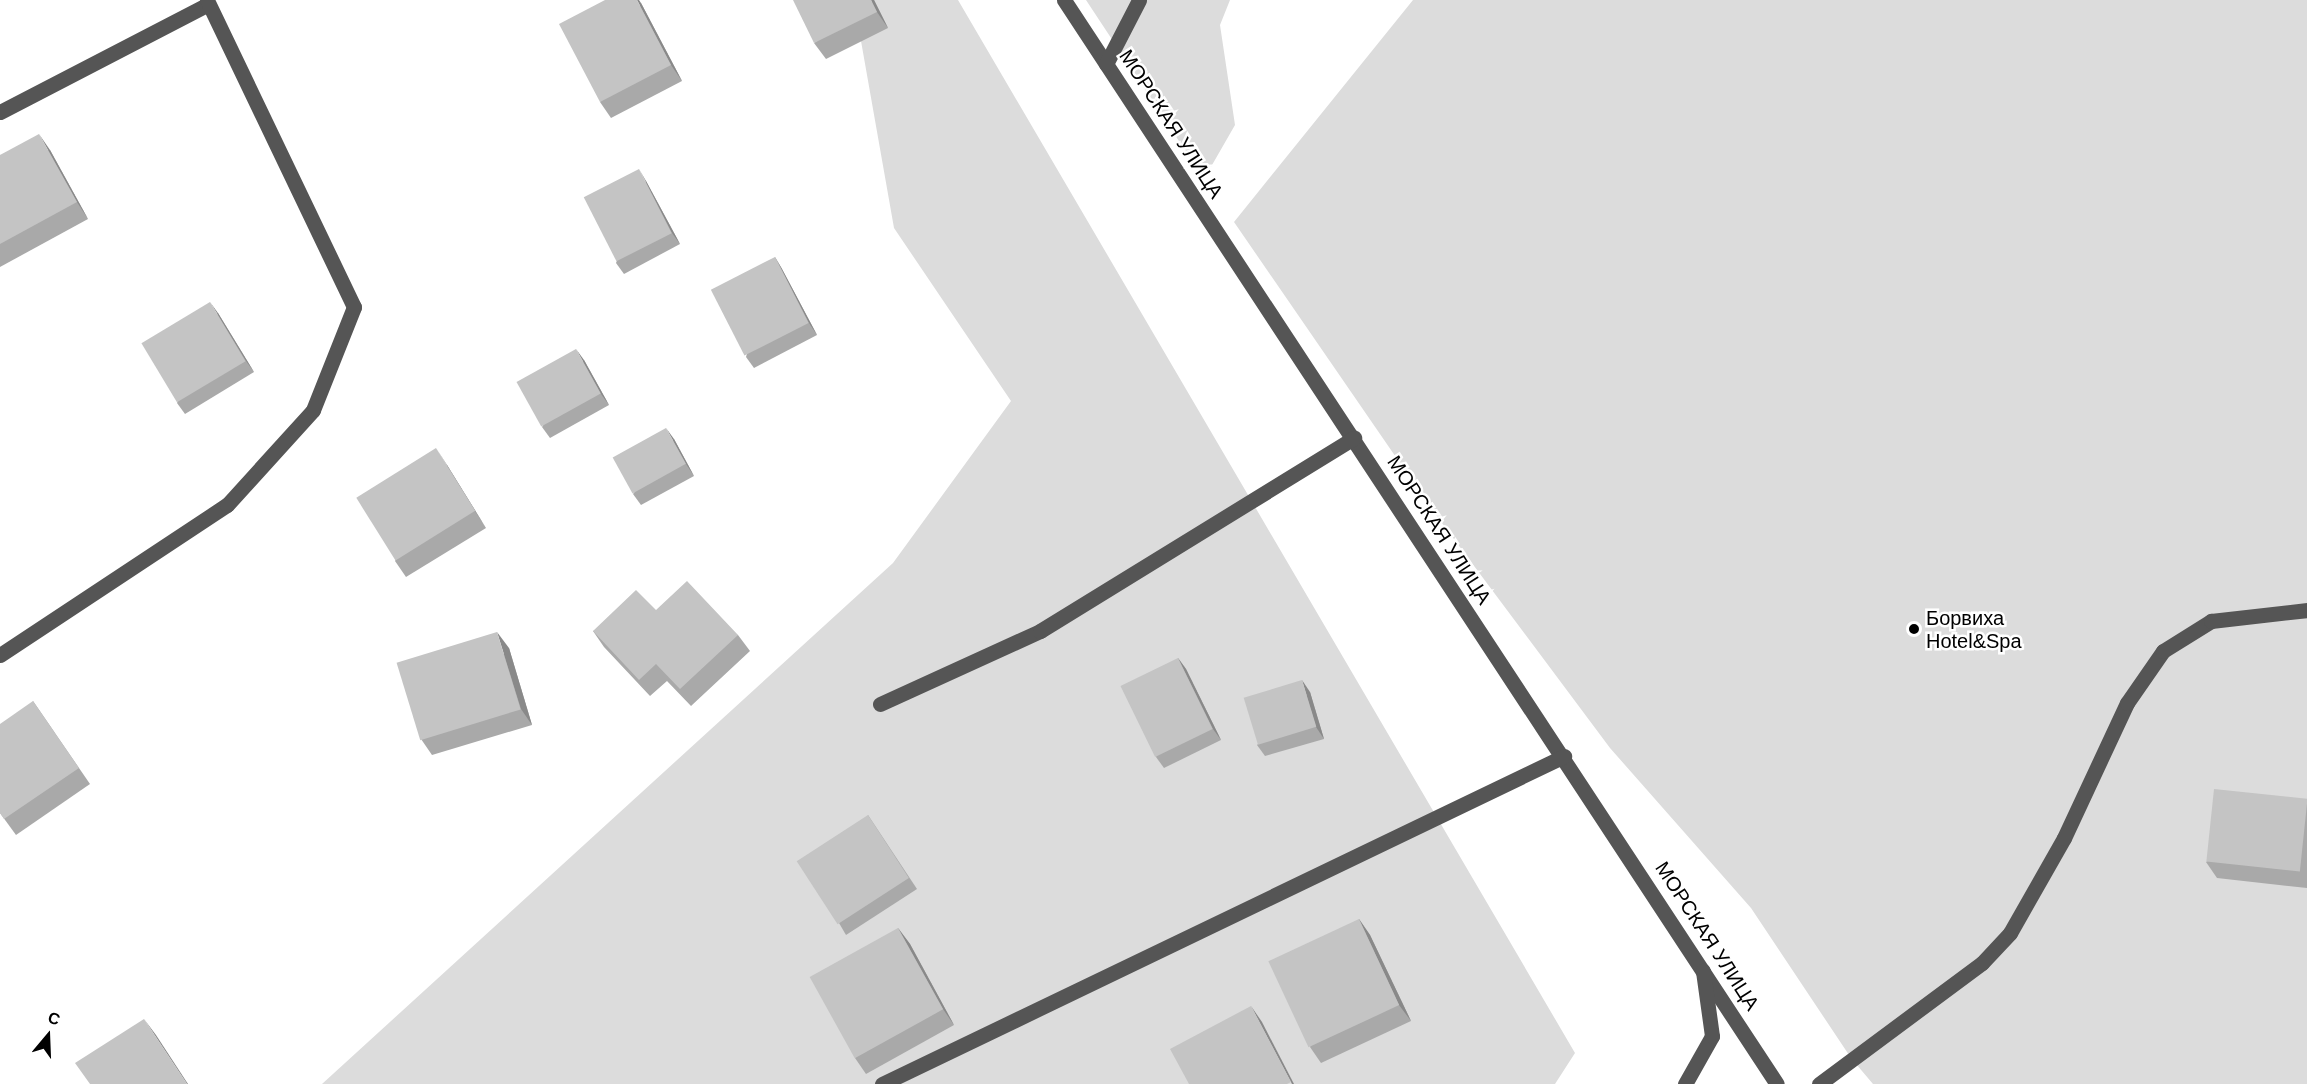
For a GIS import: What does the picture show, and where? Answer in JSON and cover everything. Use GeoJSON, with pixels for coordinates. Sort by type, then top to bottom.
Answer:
{"type":"FeatureCollection","features":[{"type":"Feature","properties":{"kind":"street","name":"МОРСКАЯ УЛИЦА"},"geometry":{"type":"LineString","coordinates":[[1064,0],[1564,756],[1777,1084]]}},
{"type":"Feature","properties":{"kind":"street"},"geometry":{"type":"LineString","coordinates":[[1106,63],[1139,0]]}},
{"type":"Feature","properties":{"kind":"street"},"geometry":{"type":"LineString","coordinates":[[0,112],[207,2],[354,307],[313,410],[227,505],[0,655]]}},
{"type":"Feature","properties":{"kind":"street"},"geometry":{"type":"LineString","coordinates":[[880,704],[1040,631],[1354,438]]}},
{"type":"Feature","properties":{"kind":"street"},"geometry":{"type":"LineString","coordinates":[[1819,1084],[1982,963],[2010,933],[2064,838],[2127,703],[2163,651],[2211,621],[2307,610]]}},
{"type":"Feature","properties":{"kind":"street"},"geometry":{"type":"LineString","coordinates":[[882,1084],[1564,756]]}},
{"type":"Feature","properties":{"kind":"street"},"geometry":{"type":"LineString","coordinates":[[1685,1084],[1712,1036],[1702,966]]}},
{"type":"Feature","properties":{"kind":"shaded area"},"geometry":{"type":"Polygon","coordinates":[[[863,0],[958,0],[1575,1053],[1555,1084],[322,1084],[893,563],[1011,401],[894,228],[858,24],[863,0]]]}},
{"type":"Feature","properties":{"kind":"shaded area"},"geometry":{"type":"Polygon","coordinates":[[[1086,0],[1230,0],[1220,25],[1235,125],[1204,179],[1086,0]]]}},
{"type":"Feature","properties":{"kind":"shaded area","name":"Борвиха Hotel&Spa"},"geometry":{"type":"Polygon","coordinates":[[[1413,0],[2307,0],[2307,1084],[1873,1084],[1851,1058],[1751,908],[1610,748],[1433,511],[1234,222],[1413,0]]]}},
{"type":"Feature","properties":{"kind":"building"},"geometry":{"type":"Polygon","coordinates":[[[605,0],[637,0],[671,65],[600,102],[559,24],[605,0]]]}},
{"type":"Feature","properties":{"kind":"building"},"geometry":{"type":"Polygon","coordinates":[[[793,0],[871,0],[877,12],[814,43],[793,0]]]}},
{"type":"Feature","properties":{"kind":"building"},"geometry":{"type":"Polygon","coordinates":[[[39,134],[77,202],[0,244],[0,155],[39,134]]]}},
{"type":"Feature","properties":{"kind":"building"},"geometry":{"type":"Polygon","coordinates":[[[639,169],[672,233],[616,261],[584,197],[639,169]]]}},
{"type":"Feature","properties":{"kind":"building"},"geometry":{"type":"Polygon","coordinates":[[[775,257],[809,323],[744,356],[711,290],[775,257]]]}},
{"type":"Feature","properties":{"kind":"building"},"geometry":{"type":"Polygon","coordinates":[[[210,302],[246,361],[177,402],[141,343],[210,302]]]}},
{"type":"Feature","properties":{"kind":"building"},"geometry":{"type":"Polygon","coordinates":[[[576,349],[601,394],[541,427],[517,382],[576,349]]]}},
{"type":"Feature","properties":{"kind":"building"},"geometry":{"type":"Polygon","coordinates":[[[666,428],[686,464],[633,493],[613,458],[666,428]]]}},
{"type":"Feature","properties":{"kind":"building"},"geometry":{"type":"Polygon","coordinates":[[[436,448],[475,511],[395,561],[356,498],[436,448]]]}},
{"type":"Feature","properties":{"kind":"building"},"geometry":{"type":"Polygon","coordinates":[[[687,581],[738,635],[680,689],[656,664],[639,680],[593,631],[636,590],[656,610],[687,581]]]}},
{"type":"Feature","properties":{"kind":"building"},"geometry":{"type":"Polygon","coordinates":[[[497,632],[521,709],[420,740],[397,663],[497,632]]]}},
{"type":"Feature","properties":{"kind":"building"},"geometry":{"type":"Polygon","coordinates":[[[1178,658],[1213,729],[1155,757],[1120,686],[1178,658]]]}},
{"type":"Feature","properties":{"kind":"building"},"geometry":{"type":"Polygon","coordinates":[[[1302,680],[1316,727],[1258,745],[1244,698],[1302,680]]]}},
{"type":"Feature","properties":{"kind":"building"},"geometry":{"type":"Polygon","coordinates":[[[33,701],[79,768],[4,819],[0,813],[0,724],[33,701]]]}},
{"type":"Feature","properties":{"kind":"building"},"geometry":{"type":"Polygon","coordinates":[[[2214,789],[2307,799],[2300,871],[2206,862],[2214,789]]]}},
{"type":"Feature","properties":{"kind":"building"},"geometry":{"type":"Polygon","coordinates":[[[868,815],[909,878],[838,924],[797,861],[868,815]]]}},
{"type":"Feature","properties":{"kind":"building"},"geometry":{"type":"Polygon","coordinates":[[[1359,919],[1399,1005],[1309,1047],[1268,961],[1359,919]]]}},
{"type":"Feature","properties":{"kind":"building"},"geometry":{"type":"Polygon","coordinates":[[[898,928],[943,1009],[855,1058],[810,977],[898,928]]]}},
{"type":"Feature","properties":{"kind":"building"},"geometry":{"type":"Polygon","coordinates":[[[1251,1006],[1291,1082],[1287,1084],[1189,1084],[1170,1049],[1251,1006]]]}},
{"type":"Feature","properties":{"kind":"building"},"geometry":{"type":"Polygon","coordinates":[[[144,1019],[187,1084],[90,1084],[75,1063],[144,1019]]]}},
{"type":"Feature","properties":{"kind":"place","name":"Борвиха Hotel&Spa"},"geometry":{"type":"Point","coordinates":[1914,629]}}]}
